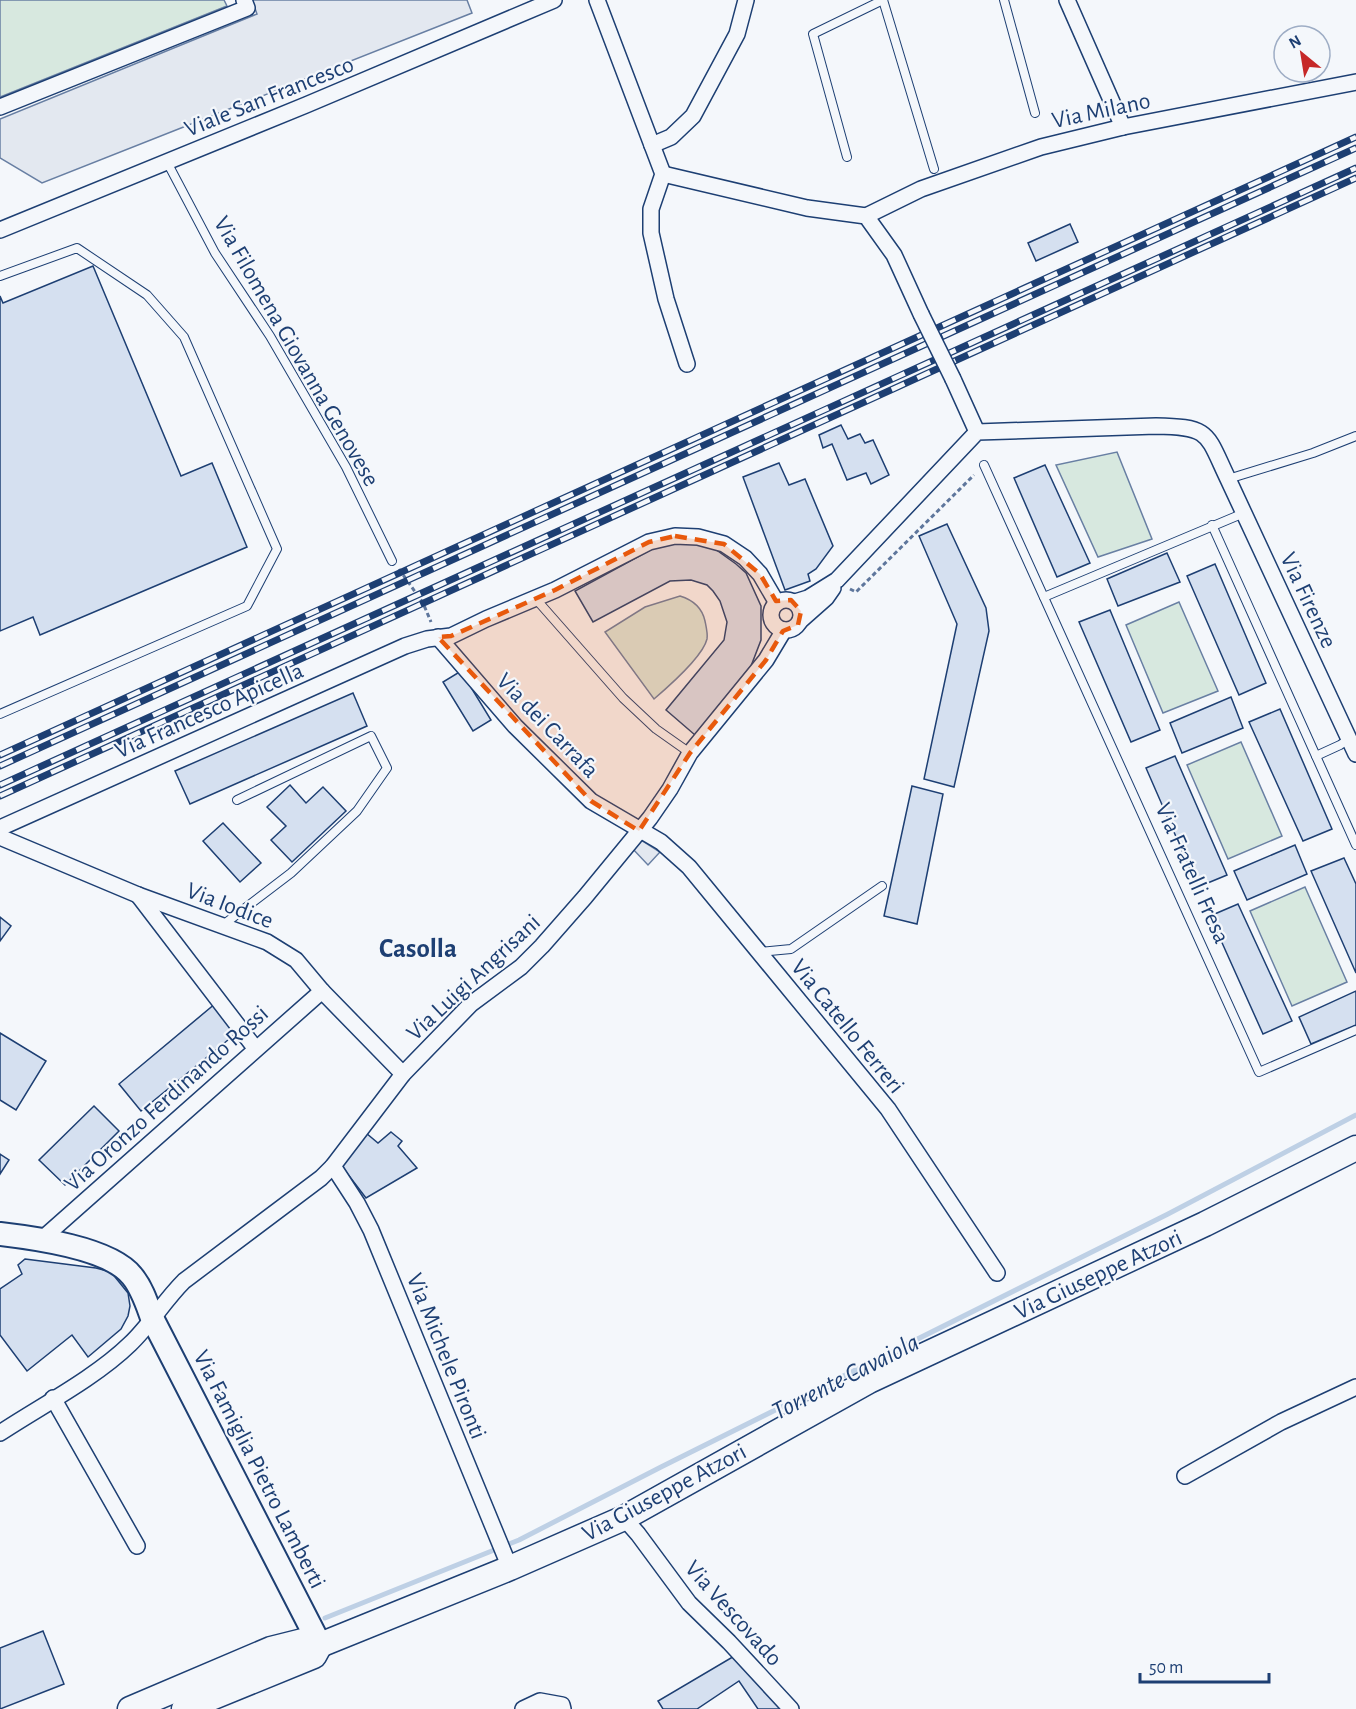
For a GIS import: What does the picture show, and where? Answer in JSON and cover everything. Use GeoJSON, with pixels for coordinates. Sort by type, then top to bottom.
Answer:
{"type":"FeatureCollection","features":[{"type":"Feature","properties":{"kind":"main road","name":"Via Giuseppe Atzori"},"geometry":{"type":"LineString","coordinates":[[130,1709],[271,1649],[303,1641],[320,1645],[507,1562],[624,1518],[869,1381],[1205,1224],[1356,1148]]}},
{"type":"Feature","properties":{"kind":"main road","name":"Via Famiglia Pietro Lamberti"},"geometry":{"type":"LineString","coordinates":[[0,1234],[42,1239],[106,1257],[120,1264],[140,1285],[152,1318],[320,1645]]}},
{"type":"Feature","properties":{"kind":"main road","name":"Via Giuseppe Atzori"},"geometry":{"type":"LineString","coordinates":[[184,1709],[314,1656],[320,1645]]}},
{"type":"Feature","properties":{"kind":"street"},"geometry":{"type":"LineString","coordinates":[[0,106],[247,8],[244,0]]}},
{"type":"Feature","properties":{"kind":"street","name":"Viale San Francesco"},"geometry":{"type":"LineString","coordinates":[[0,230],[554,0]]}},
{"type":"Feature","properties":{"kind":"street"},"geometry":{"type":"LineString","coordinates":[[597,0],[663,174],[651,209],[651,232],[666,299],[687,364]]}},
{"type":"Feature","properties":{"kind":"street"},"geometry":{"type":"LineString","coordinates":[[652,145],[671,137],[693,116],[737,34],[746,0]]}},
{"type":"Feature","properties":{"kind":"street"},"geometry":{"type":"LineString","coordinates":[[1067,0],[1123,127]]}},
{"type":"Feature","properties":{"kind":"street","name":"Via Milano"},"geometry":{"type":"LineString","coordinates":[[866,216],[921,189],[1041,147],[1123,127],[1356,82]]}},
{"type":"Feature","properties":{"kind":"street"},"geometry":{"type":"LineString","coordinates":[[663,174],[807,208],[866,216],[894,255],[977,432]]}},
{"type":"Feature","properties":{"kind":"street"},"geometry":{"type":"LineString","coordinates":[[800,621],[801,610],[795,602],[786,599],[777,603],[771,611],[772,621],[779,628],[784,630],[794,628],[826,598],[837,580],[977,432],[1156,426],[1181,426],[1196,429],[1208,436],[1244,513]]}},
{"type":"Feature","properties":{"kind":"street","name":"Via Firenze"},"geometry":{"type":"LineString","coordinates":[[1244,513],[1344,742],[1356,754]]}},
{"type":"Feature","properties":{"kind":"street","name":"Via Francesco Apicella"},"geometry":{"type":"LineString","coordinates":[[0,828],[405,646],[427,639],[451,636],[536,598],[649,542],[675,536],[698,537],[724,544],[745,558],[760,574],[777,603]]}},
{"type":"Feature","properties":{"kind":"street"},"geometry":{"type":"LineString","coordinates":[[795,602],[815,594],[837,580]]}},
{"type":"Feature","properties":{"kind":"street","name":"Via Luigi Angrisani"},"geometry":{"type":"LineString","coordinates":[[0,1433],[111,1361],[132,1343],[168,1297],[184,1281],[321,1178],[333,1166],[403,1074],[471,1004],[521,967],[585,897],[639,831],[670,789],[690,753],[766,660],[784,630]]}},
{"type":"Feature","properties":{"kind":"street","name":"Via dei Carrafa"},"geometry":{"type":"LineString","coordinates":[[438,637],[515,726],[591,801],[639,831]]}},
{"type":"Feature","properties":{"kind":"street","name":"Via Catello Ferreri"},"geometry":{"type":"LineString","coordinates":[[639,831],[661,843],[689,867],[888,1109],[997,1273]]}},
{"type":"Feature","properties":{"kind":"street","name":"Via Iodice"},"geometry":{"type":"LineString","coordinates":[[0,837],[138,895],[267,942],[296,960],[322,991],[403,1074]]}},
{"type":"Feature","properties":{"kind":"street"},"geometry":{"type":"LineString","coordinates":[[138,895],[255,1048]]}},
{"type":"Feature","properties":{"kind":"street","name":"Via Oronzo Ferdinando Rossi"},"geometry":{"type":"LineString","coordinates":[[42,1239],[322,991]]}},
{"type":"Feature","properties":{"kind":"street","name":"Via Michele Pironti"},"geometry":{"type":"LineString","coordinates":[[333,1166],[371,1230],[507,1562]]}},
{"type":"Feature","properties":{"kind":"street"},"geometry":{"type":"LineString","coordinates":[[1185,1476],[1281,1422],[1356,1387]]}},
{"type":"Feature","properties":{"kind":"street"},"geometry":{"type":"LineString","coordinates":[[53,1398],[137,1546]]}},
{"type":"Feature","properties":{"kind":"street","name":"Via Vescovado"},"geometry":{"type":"LineString","coordinates":[[624,1518],[689,1603],[791,1709]]}},
{"type":"Feature","properties":{"kind":"street"},"geometry":{"type":"LineString","coordinates":[[523,1709],[540,1701],[563,1707]]}},
{"type":"Feature","properties":{"kind":"lane"},"geometry":{"type":"LineString","coordinates":[[847,157],[813,34],[883,0],[934,169]]}},
{"type":"Feature","properties":{"kind":"lane"},"geometry":{"type":"LineString","coordinates":[[1004,0],[1035,113]]}},
{"type":"Feature","properties":{"kind":"lane","name":"Via Filomena Giovanna Genovese"},"geometry":{"type":"LineString","coordinates":[[167,162],[215,253],[270,336],[345,467],[392,561]]}},
{"type":"Feature","properties":{"kind":"lane"},"geometry":{"type":"LineString","coordinates":[[0,276],[77,248],[147,295],[184,337],[277,549],[247,606],[0,714]]}},
{"type":"Feature","properties":{"kind":"lane"},"geometry":{"type":"LineString","coordinates":[[1228,479],[1313,453],[1356,436]]}},
{"type":"Feature","properties":{"kind":"lane","name":"Via Fratelli Fresa"},"geometry":{"type":"LineString","coordinates":[[984,465],[1259,1072],[1356,1030]]}},
{"type":"Feature","properties":{"kind":"lane"},"geometry":{"type":"LineString","coordinates":[[1044,597],[1244,513]]}},
{"type":"Feature","properties":{"kind":"lane"},"geometry":{"type":"LineString","coordinates":[[1212,525],[1356,845]]}},
{"type":"Feature","properties":{"kind":"lane"},"geometry":{"type":"LineString","coordinates":[[536,598],[623,698],[656,729],[690,753]]}},
{"type":"Feature","properties":{"kind":"lane"},"geometry":{"type":"LineString","coordinates":[[222,926],[291,873],[357,811],[387,768],[371,736],[237,800]]}},
{"type":"Feature","properties":{"kind":"lane"},"geometry":{"type":"LineString","coordinates":[[1316,756],[1344,742]]}},
{"type":"Feature","properties":{"kind":"lane"},"geometry":{"type":"LineString","coordinates":[[759,952],[791,949],[882,886]]}},
{"type":"Feature","properties":{"kind":"path"},"geometry":{"type":"LineString","coordinates":[[837,580],[856,592],[984,465]]}},
{"type":"Feature","properties":{"kind":"path"},"geometry":{"type":"LineString","coordinates":[[406,581],[423,603],[438,637]]}},
{"type":"Feature","properties":{"kind":"highlighted area"},"geometry":{"type":"Polygon","coordinates":[[[675,536],[724,544],[760,574],[776,601],[791,600],[801,611],[798,625],[783,631],[766,660],[690,753],[639,831],[591,801],[438,637],[451,636],[555,590],[649,542],[675,536]]]}},
{"type":"Feature","properties":{"kind":"shaded area"},"geometry":{"type":"Polygon","coordinates":[[[0,0],[224,0],[227,6],[0,97],[0,0]]]}},
{"type":"Feature","properties":{"kind":"shaded area"},"geometry":{"type":"Polygon","coordinates":[[[252,0],[467,0],[472,13],[42,183],[0,158],[0,119],[257,14],[252,0]]]}},
{"type":"Feature","properties":{"kind":"shaded area"},"geometry":{"type":"Polygon","coordinates":[[[1117,452],[1152,539],[1098,557],[1056,465],[1117,452]]]}},
{"type":"Feature","properties":{"kind":"shaded area"},"geometry":{"type":"Polygon","coordinates":[[[680,596],[693,602],[702,612],[707,639],[692,662],[654,699],[605,632],[645,607],[680,596]]]}},
{"type":"Feature","properties":{"kind":"shaded area"},"geometry":{"type":"Polygon","coordinates":[[[1179,602],[1218,691],[1163,713],[1126,625],[1179,602]]]}},
{"type":"Feature","properties":{"kind":"shaded area"},"geometry":{"type":"Polygon","coordinates":[[[1241,742],[1282,836],[1228,859],[1187,765],[1241,742]]]}},
{"type":"Feature","properties":{"kind":"shaded area"},"geometry":{"type":"Polygon","coordinates":[[[638,838],[660,852],[648,865],[631,847],[638,838]]]}},
{"type":"Feature","properties":{"kind":"shaded area"},"geometry":{"type":"Polygon","coordinates":[[[1305,887],[1347,982],[1292,1006],[1250,911],[1305,887]]]}},
{"type":"Feature","properties":{"kind":"building"},"geometry":{"type":"Polygon","coordinates":[[[1070,224],[1078,242],[1036,261],[1028,243],[1070,224]]]}},
{"type":"Feature","properties":{"kind":"building"},"geometry":{"type":"Polygon","coordinates":[[[93,266],[181,476],[212,463],[247,547],[40,635],[33,617],[0,631],[0,296],[3,303],[93,266]]]}},
{"type":"Feature","properties":{"kind":"building"},"geometry":{"type":"Polygon","coordinates":[[[841,425],[848,439],[860,434],[865,443],[873,440],[889,475],[871,484],[866,473],[847,480],[832,444],[823,448],[819,435],[841,425]]]}},
{"type":"Feature","properties":{"kind":"building"},"geometry":{"type":"Polygon","coordinates":[[[779,463],[789,485],[805,479],[833,546],[816,569],[808,574],[810,581],[785,590],[743,477],[779,463]]]}},
{"type":"Feature","properties":{"kind":"building"},"geometry":{"type":"Polygon","coordinates":[[[1045,465],[1090,563],[1057,577],[1014,478],[1045,465]]]}},
{"type":"Feature","properties":{"kind":"building"},"geometry":{"type":"Polygon","coordinates":[[[947,524],[986,608],[989,631],[954,787],[924,779],[957,624],[919,536],[947,524]]]}},
{"type":"Feature","properties":{"kind":"building"},"geometry":{"type":"Polygon","coordinates":[[[690,542],[715,549],[736,564],[746,573],[761,606],[761,640],[751,666],[695,735],[666,710],[724,640],[727,622],[720,601],[713,591],[707,585],[691,580],[670,581],[593,622],[575,591],[654,548],[690,542]]]}},
{"type":"Feature","properties":{"kind":"building"},"geometry":{"type":"Polygon","coordinates":[[[1167,553],[1180,582],[1118,606],[1107,579],[1167,553]]]}},
{"type":"Feature","properties":{"kind":"building"},"geometry":{"type":"Polygon","coordinates":[[[1215,564],[1266,683],[1239,695],[1187,576],[1215,564]]]}},
{"type":"Feature","properties":{"kind":"building"},"geometry":{"type":"Polygon","coordinates":[[[1110,610],[1160,730],[1131,742],[1079,622],[1110,610]]]}},
{"type":"Feature","properties":{"kind":"building"},"geometry":{"type":"Polygon","coordinates":[[[461,671],[491,720],[473,731],[443,682],[461,671]]]}},
{"type":"Feature","properties":{"kind":"building"},"geometry":{"type":"Polygon","coordinates":[[[353,693],[367,726],[190,804],[175,771],[353,693]]]}},
{"type":"Feature","properties":{"kind":"building"},"geometry":{"type":"Polygon","coordinates":[[[1231,697],[1243,728],[1182,753],[1170,723],[1231,697]]]}},
{"type":"Feature","properties":{"kind":"building"},"geometry":{"type":"Polygon","coordinates":[[[1280,709],[1332,829],[1303,841],[1249,722],[1280,709]]]}},
{"type":"Feature","properties":{"kind":"building"},"geometry":{"type":"Polygon","coordinates":[[[1175,756],[1227,875],[1198,887],[1146,768],[1175,756]]]}},
{"type":"Feature","properties":{"kind":"building"},"geometry":{"type":"Polygon","coordinates":[[[290,785],[306,803],[323,787],[346,811],[292,862],[271,840],[286,826],[267,807],[290,785]]]}},
{"type":"Feature","properties":{"kind":"building"},"geometry":{"type":"Polygon","coordinates":[[[912,786],[943,794],[917,924],[884,916],[912,786]]]}},
{"type":"Feature","properties":{"kind":"building"},"geometry":{"type":"Polygon","coordinates":[[[223,823],[261,863],[240,882],[203,841],[223,823]]]}},
{"type":"Feature","properties":{"kind":"building"},"geometry":{"type":"Polygon","coordinates":[[[1295,845],[1307,874],[1247,900],[1234,871],[1295,845]]]}},
{"type":"Feature","properties":{"kind":"building"},"geometry":{"type":"Polygon","coordinates":[[[1344,858],[1356,884],[1356,973],[1311,871],[1344,858]]]}},
{"type":"Feature","properties":{"kind":"building"},"geometry":{"type":"Polygon","coordinates":[[[1238,904],[1292,1021],[1263,1034],[1210,916],[1238,904]]]}},
{"type":"Feature","properties":{"kind":"building"},"geometry":{"type":"Polygon","coordinates":[[[0,917],[11,926],[0,941],[0,917]]]}},
{"type":"Feature","properties":{"kind":"building"},"geometry":{"type":"Polygon","coordinates":[[[1356,991],[1356,1025],[1311,1044],[1299,1017],[1356,991]]]}},
{"type":"Feature","properties":{"kind":"building"},"geometry":{"type":"Polygon","coordinates":[[[216,1003],[239,1031],[141,1111],[119,1084],[216,1003]]]}},
{"type":"Feature","properties":{"kind":"building"},"geometry":{"type":"Polygon","coordinates":[[[0,1033],[46,1061],[16,1110],[0,1100],[0,1033]]]}},
{"type":"Feature","properties":{"kind":"building"},"geometry":{"type":"Polygon","coordinates":[[[94,1106],[119,1131],[65,1185],[39,1160],[94,1106]]]}},
{"type":"Feature","properties":{"kind":"building"},"geometry":{"type":"Polygon","coordinates":[[[391,1132],[402,1141],[398,1146],[417,1168],[366,1198],[340,1164],[366,1133],[378,1143],[391,1132]]]}},
{"type":"Feature","properties":{"kind":"building"},"geometry":{"type":"Polygon","coordinates":[[[0,1154],[9,1160],[0,1174],[0,1154]]]}},
{"type":"Feature","properties":{"kind":"building"},"geometry":{"type":"Polygon","coordinates":[[[25,1259],[111,1272],[128,1293],[130,1306],[121,1329],[88,1357],[72,1335],[27,1371],[0,1335],[0,1289],[22,1274],[18,1265],[25,1259]]]}},
{"type":"Feature","properties":{"kind":"building"},"geometry":{"type":"Polygon","coordinates":[[[43,1631],[64,1684],[0,1709],[0,1648],[43,1631]]]}},
{"type":"Feature","properties":{"kind":"building"},"geometry":{"type":"Polygon","coordinates":[[[736,1655],[787,1709],[758,1709],[739,1681],[697,1709],[663,1709],[658,1701],[736,1655]]]}},
{"type":"Feature","properties":{"kind":"waterway","name":"Torrente Cavaiola"},"geometry":{"type":"LineString","coordinates":[[325,1618],[519,1540],[1168,1214],[1356,1115]]}},
{"type":"Feature","properties":{"kind":"railway"},"geometry":{"type":"LineString","coordinates":[[0,755],[1356,137]]}},
{"type":"Feature","properties":{"kind":"railway"},"geometry":{"type":"LineString","coordinates":[[0,766],[1356,148]]}},
{"type":"Feature","properties":{"kind":"railway"},"geometry":{"type":"LineString","coordinates":[[0,785],[1356,168]]}},
{"type":"Feature","properties":{"kind":"railway"},"geometry":{"type":"LineString","coordinates":[[0,796],[1356,178]]}},
{"type":"Feature","properties":{"kind":"district","name":"Casolla"},"geometry":{"type":"Point","coordinates":[418,948]}}]}
